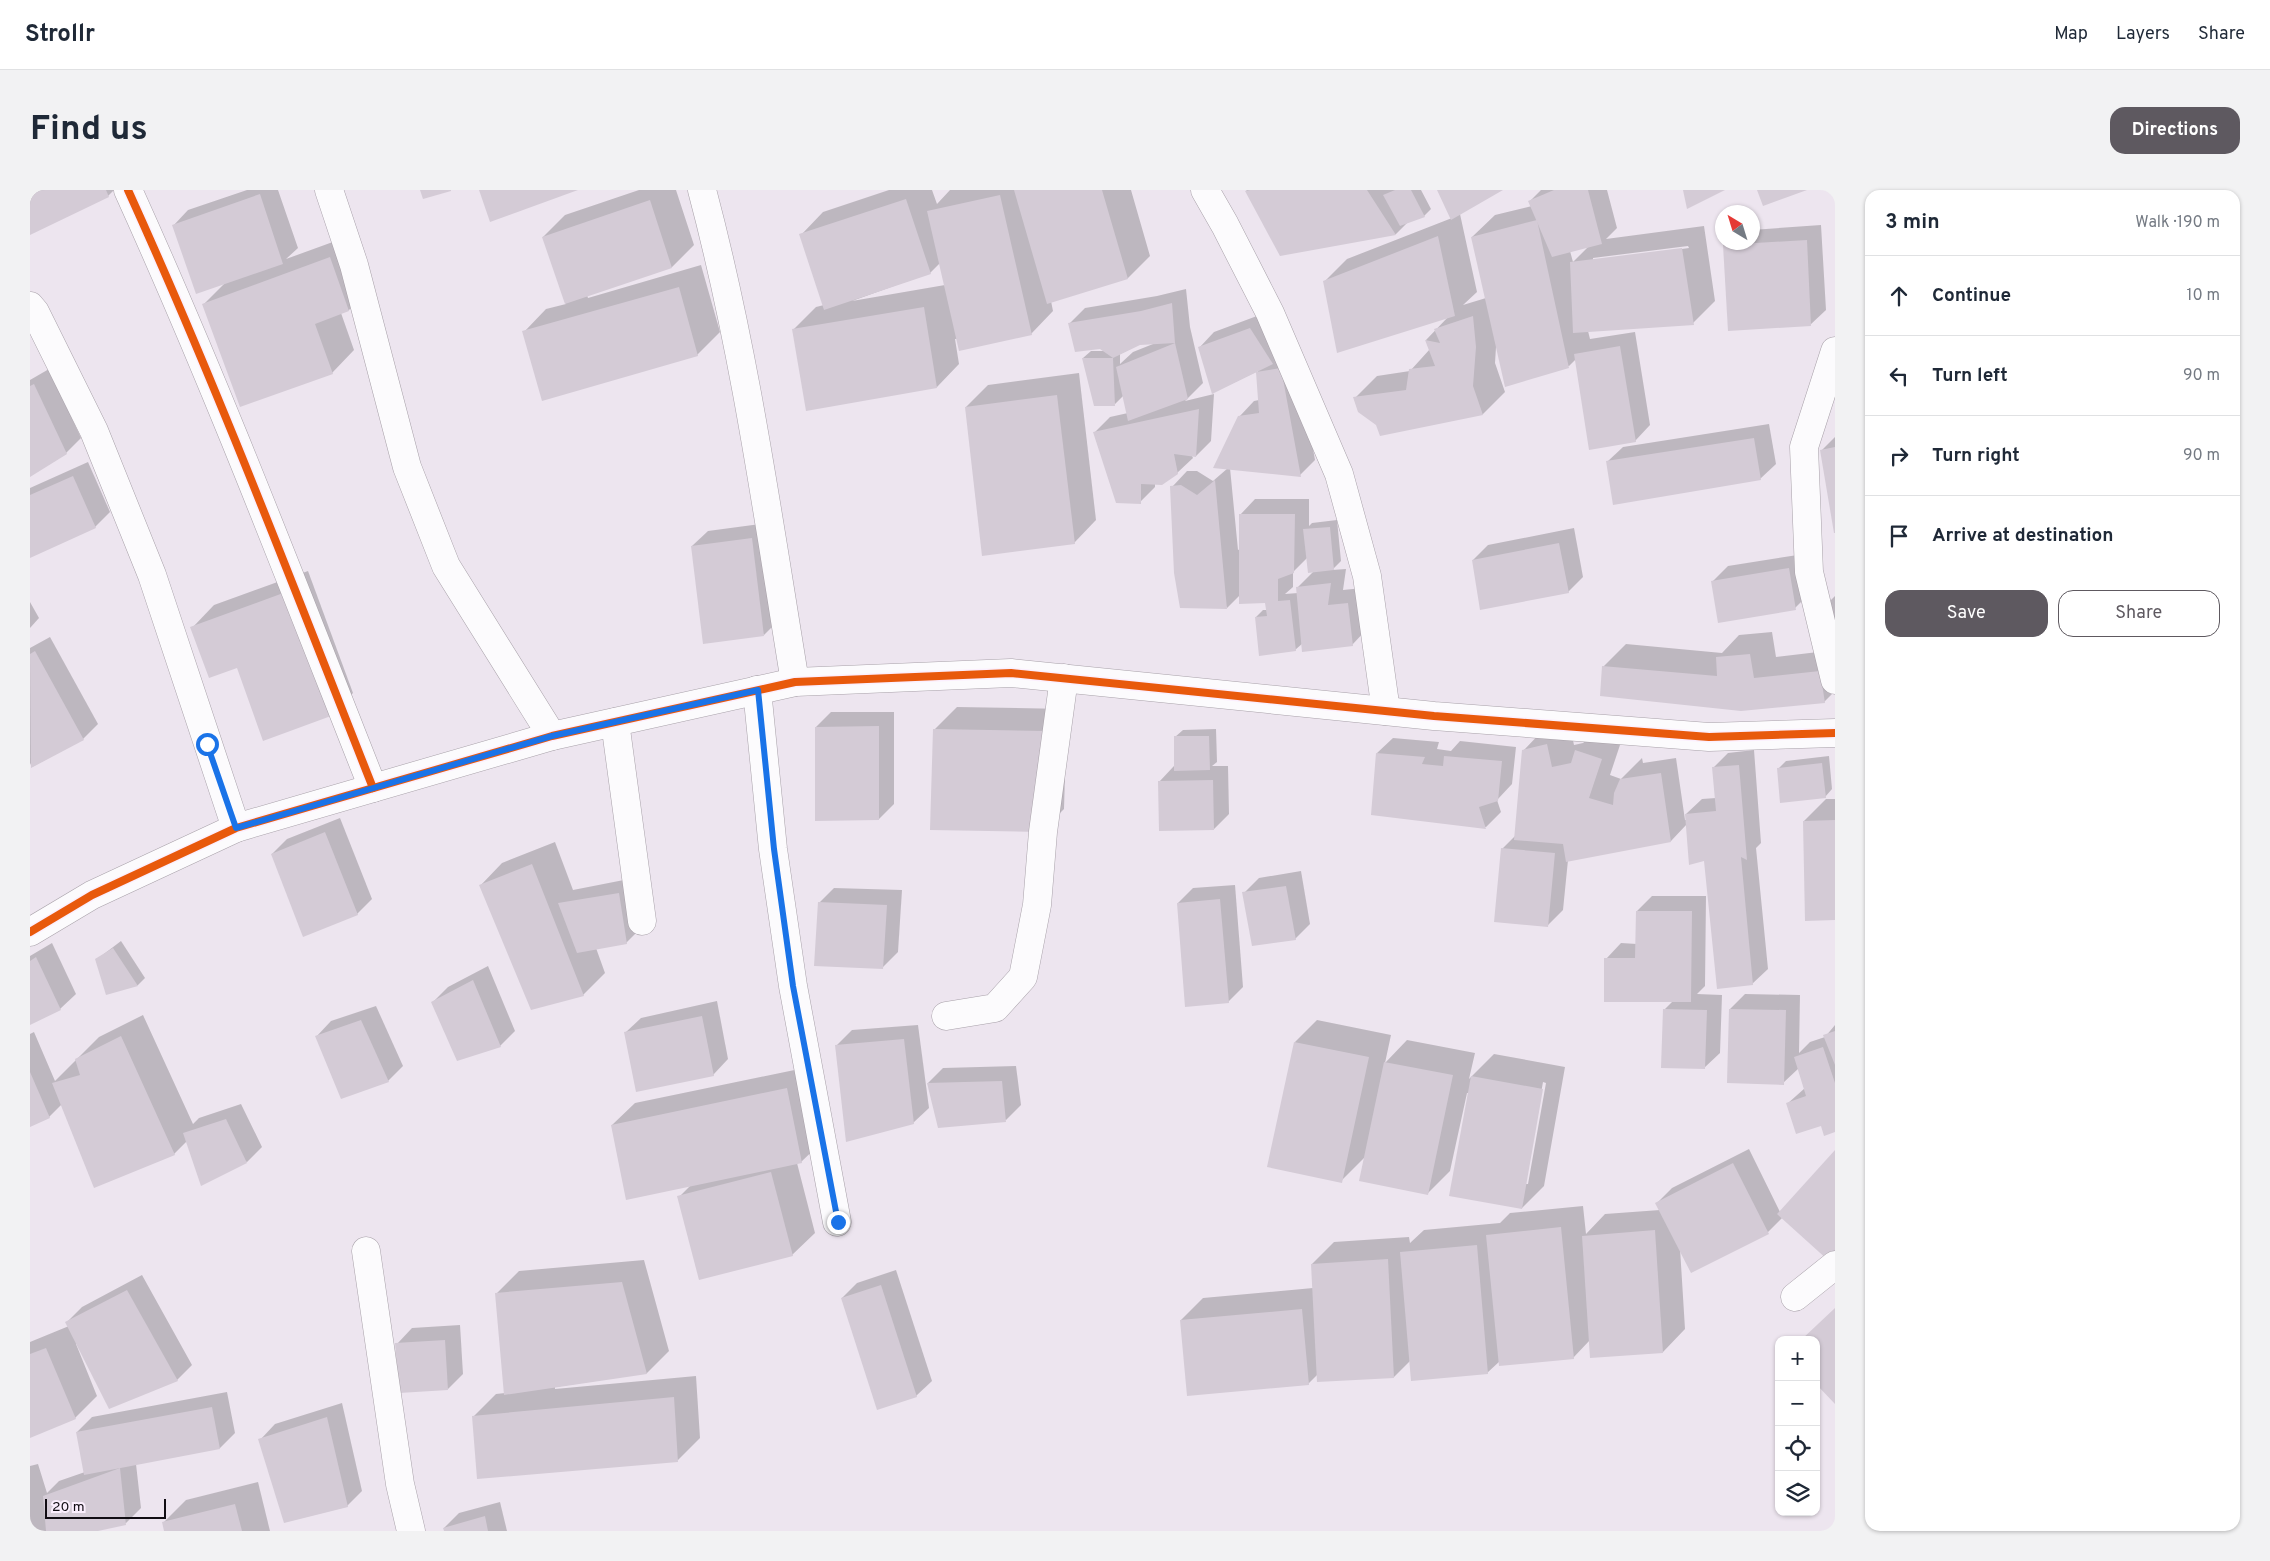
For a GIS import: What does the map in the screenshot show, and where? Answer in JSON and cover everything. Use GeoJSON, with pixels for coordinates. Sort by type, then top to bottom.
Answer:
{"type":"FeatureCollection","features":[{"type":"Feature","properties":{"kind":"street"},"geometry":{"type":"LineString","coordinates":[[128,190],[191,331],[373,788]]}},
{"type":"Feature","properties":{"kind":"street"},"geometry":{"type":"LineString","coordinates":[[329,190],[354,265],[407,467],[446,566],[552,736]]}},
{"type":"Feature","properties":{"kind":"street"},"geometry":{"type":"LineString","coordinates":[[702,190],[721,259],[764,490],[795,682]]}},
{"type":"Feature","properties":{"kind":"street"},"geometry":{"type":"LineString","coordinates":[[1205,190],[1270,313],[1339,474],[1367,576],[1386,711]]}},
{"type":"Feature","properties":{"kind":"street"},"geometry":{"type":"LineString","coordinates":[[32,311],[94,431],[152,574],[236,828]]}},
{"type":"Feature","properties":{"kind":"street"},"geometry":{"type":"LineString","coordinates":[[1835,351],[1804,447],[1809,572],[1835,680]]}},
{"type":"Feature","properties":{"kind":"street"},"geometry":{"type":"LineString","coordinates":[[30,932],[92,895],[236,828],[552,736],[795,682],[1011,673],[1386,711],[1708,737],[1835,733]]}},
{"type":"Feature","properties":{"kind":"street"},"geometry":{"type":"LineString","coordinates":[[946,1016],[995,1008],[1023,976],[1037,905],[1042,832],[1064,678]]}},
{"type":"Feature","properties":{"kind":"street"},"geometry":{"type":"LineString","coordinates":[[758,690],[774,849],[792,976],[838,1222]]}},
{"type":"Feature","properties":{"kind":"street"},"geometry":{"type":"LineString","coordinates":[[615,722],[642,921]]}},
{"type":"Feature","properties":{"kind":"street"},"geometry":{"type":"LineString","coordinates":[[366,1250],[399,1475],[411,1531]]}},
{"type":"Feature","properties":{"kind":"street"},"geometry":{"type":"LineString","coordinates":[[1795,1297],[1835,1265]]}},
{"type":"Feature","properties":{"kind":"building"},"geometry":{"type":"Polygon","coordinates":[[[30,190],[106,190],[109,197],[30,235],[30,190]]]}},
{"type":"Feature","properties":{"kind":"building"},"geometry":{"type":"Polygon","coordinates":[[[420,190],[451,190],[451,191],[423,199],[420,190]]]}},
{"type":"Feature","properties":{"kind":"building"},"geometry":{"type":"Polygon","coordinates":[[[479,190],[578,190],[490,222],[479,190]]]}},
{"type":"Feature","properties":{"kind":"building"},"geometry":{"type":"Polygon","coordinates":[[[1014,190],[1102,190],[1128,279],[1047,304],[1014,190]]]}},
{"type":"Feature","properties":{"kind":"building"},"geometry":{"type":"Polygon","coordinates":[[[1367,190],[1396,235],[1280,256],[1245,191],[1367,190]]]}},
{"type":"Feature","properties":{"kind":"building"},"geometry":{"type":"Polygon","coordinates":[[[1395,190],[1411,190],[1425,217],[1400,226],[1383,195],[1395,190]]]}},
{"type":"Feature","properties":{"kind":"building"},"geometry":{"type":"Polygon","coordinates":[[[1437,190],[1503,190],[1451,220],[1437,190]]]}},
{"type":"Feature","properties":{"kind":"building"},"geometry":{"type":"Polygon","coordinates":[[[1554,190],[1588,190],[1602,244],[1552,257],[1528,201],[1554,190]]]}},
{"type":"Feature","properties":{"kind":"building"},"geometry":{"type":"Polygon","coordinates":[[[1683,190],[1725,190],[1687,209],[1683,190]]]}},
{"type":"Feature","properties":{"kind":"building"},"geometry":{"type":"Polygon","coordinates":[[[1757,190],[1807,190],[1763,206],[1757,190]]]}},
{"type":"Feature","properties":{"kind":"building"},"geometry":{"type":"Polygon","coordinates":[[[260,194],[283,264],[196,294],[172,225],[260,194]]]}},
{"type":"Feature","properties":{"kind":"building"},"geometry":{"type":"Polygon","coordinates":[[[1000,195],[1032,335],[959,351],[927,211],[1000,195]]]}},
{"type":"Feature","properties":{"kind":"building"},"geometry":{"type":"Polygon","coordinates":[[[906,199],[931,274],[824,310],[799,234],[906,199]]]}},
{"type":"Feature","properties":{"kind":"building"},"geometry":{"type":"Polygon","coordinates":[[[650,200],[672,268],[565,304],[542,237],[650,200]]]}},
{"type":"Feature","properties":{"kind":"building"},"geometry":{"type":"Polygon","coordinates":[[[1537,220],[1569,368],[1505,387],[1471,237],[1537,220]]]}},
{"type":"Feature","properties":{"kind":"building"},"geometry":{"type":"Polygon","coordinates":[[[1438,236],[1455,316],[1337,353],[1323,281],[1438,236]]]}},
{"type":"Feature","properties":{"kind":"building"},"geometry":{"type":"Polygon","coordinates":[[[1807,240],[1811,326],[1728,331],[1723,250],[1760,250],[1760,243],[1807,240]]]}},
{"type":"Feature","properties":{"kind":"building"},"geometry":{"type":"Polygon","coordinates":[[[1682,248],[1694,325],[1573,333],[1570,262],[1682,248]]]}},
{"type":"Feature","properties":{"kind":"building"},"geometry":{"type":"Polygon","coordinates":[[[330,257],[349,311],[315,324],[333,374],[240,407],[202,304],[330,257]]]}},
{"type":"Feature","properties":{"kind":"building"},"geometry":{"type":"Polygon","coordinates":[[[679,287],[698,356],[542,401],[522,331],[679,287]]]}},
{"type":"Feature","properties":{"kind":"building"},"geometry":{"type":"Polygon","coordinates":[[[1172,303],[1175,343],[1140,345],[1113,358],[1100,349],[1075,352],[1068,323],[1141,311],[1172,303]]]}},
{"type":"Feature","properties":{"kind":"building"},"geometry":{"type":"Polygon","coordinates":[[[924,307],[937,388],[806,411],[792,329],[924,307]]]}},
{"type":"Feature","properties":{"kind":"building"},"geometry":{"type":"Polygon","coordinates":[[[1473,316],[1476,347],[1473,386],[1483,415],[1380,436],[1376,425],[1358,412],[1353,397],[1406,390],[1409,369],[1435,366],[1425,340],[1440,343],[1434,329],[1473,316]]]}},
{"type":"Feature","properties":{"kind":"building"},"geometry":{"type":"Polygon","coordinates":[[[1250,328],[1273,364],[1212,394],[1198,347],[1250,328]]]}},
{"type":"Feature","properties":{"kind":"building"},"geometry":{"type":"Polygon","coordinates":[[[1175,343],[1188,399],[1128,421],[1116,367],[1175,343]]]}},
{"type":"Feature","properties":{"kind":"building"},"geometry":{"type":"Polygon","coordinates":[[[1620,346],[1636,442],[1589,450],[1574,354],[1620,346]]]}},
{"type":"Feature","properties":{"kind":"building"},"geometry":{"type":"Polygon","coordinates":[[[1082,358],[1113,358],[1115,406],[1094,406],[1082,358]]]}},
{"type":"Feature","properties":{"kind":"building"},"geometry":{"type":"Polygon","coordinates":[[[1281,368],[1301,477],[1213,468],[1238,416],[1259,413],[1256,372],[1281,368]]]}},
{"type":"Feature","properties":{"kind":"building"},"geometry":{"type":"Polygon","coordinates":[[[34,384],[67,454],[30,477],[30,386],[34,384]]]}},
{"type":"Feature","properties":{"kind":"building"},"geometry":{"type":"Polygon","coordinates":[[[1057,395],[1075,544],[982,556],[965,407],[1057,395]]]}},
{"type":"Feature","properties":{"kind":"building"},"geometry":{"type":"Polygon","coordinates":[[[1199,409],[1196,457],[1174,454],[1178,474],[1162,485],[1141,484],[1141,504],[1116,503],[1093,432],[1199,409]]]}},
{"type":"Feature","properties":{"kind":"building"},"geometry":{"type":"Polygon","coordinates":[[[1754,438],[1761,480],[1613,505],[1606,461],[1754,438]]]}},
{"type":"Feature","properties":{"kind":"building"},"geometry":{"type":"Polygon","coordinates":[[[1835,447],[1835,533],[1834,533],[1820,450],[1835,447]]]}},
{"type":"Feature","properties":{"kind":"building"},"geometry":{"type":"Polygon","coordinates":[[[73,476],[96,528],[30,558],[30,495],[73,476]]]}},
{"type":"Feature","properties":{"kind":"building"},"geometry":{"type":"Polygon","coordinates":[[[1215,480],[1227,609],[1180,608],[1174,573],[1170,486],[1181,485],[1197,495],[1215,480]]]}},
{"type":"Feature","properties":{"kind":"building"},"geometry":{"type":"Polygon","coordinates":[[[1239,514],[1295,514],[1294,573],[1278,579],[1278,601],[1290,600],[1296,651],[1259,656],[1255,617],[1267,616],[1265,603],[1239,604],[1239,514]]]}},
{"type":"Feature","properties":{"kind":"building"},"geometry":{"type":"Polygon","coordinates":[[[1330,527],[1334,570],[1308,573],[1303,529],[1330,527]]]}},
{"type":"Feature","properties":{"kind":"building"},"geometry":{"type":"Polygon","coordinates":[[[752,538],[764,636],[703,644],[691,546],[752,538]]]}},
{"type":"Feature","properties":{"kind":"building"},"geometry":{"type":"Polygon","coordinates":[[[1559,543],[1569,593],[1480,610],[1472,560],[1559,543]]]}},
{"type":"Feature","properties":{"kind":"building"},"geometry":{"type":"Polygon","coordinates":[[[1789,568],[1796,610],[1718,623],[1711,581],[1789,568]]]}},
{"type":"Feature","properties":{"kind":"building"},"geometry":{"type":"Polygon","coordinates":[[[1331,583],[1328,605],[1348,603],[1353,646],[1302,652],[1296,587],[1331,583]]]}},
{"type":"Feature","properties":{"kind":"building"},"geometry":{"type":"Polygon","coordinates":[[[286,592],[331,716],[263,741],[237,668],[209,678],[190,627],[286,592]]]}},
{"type":"Feature","properties":{"kind":"building"},"geometry":{"type":"Polygon","coordinates":[[[35,651],[84,740],[31,768],[30,654],[35,651]]]}},
{"type":"Feature","properties":{"kind":"building"},"geometry":{"type":"Polygon","coordinates":[[[1750,654],[1754,678],[1820,671],[1825,703],[1741,711],[1600,696],[1602,666],[1717,676],[1716,657],[1750,654]]]}},
{"type":"Feature","properties":{"kind":"building"},"geometry":{"type":"Polygon","coordinates":[[[879,726],[879,820],[815,821],[815,727],[879,726]]]}},
{"type":"Feature","properties":{"kind":"building"},"geometry":{"type":"Polygon","coordinates":[[[933,729],[1045,731],[1043,832],[930,830],[933,729]]]}},
{"type":"Feature","properties":{"kind":"building"},"geometry":{"type":"Polygon","coordinates":[[[1174,736],[1209,736],[1210,770],[1174,771],[1174,736]]]}},
{"type":"Feature","properties":{"kind":"building"},"geometry":{"type":"Polygon","coordinates":[[[1547,744],[1552,767],[1571,763],[1575,750],[1602,759],[1589,798],[1613,805],[1614,793],[1620,779],[1661,773],[1671,842],[1566,862],[1563,844],[1514,840],[1522,750],[1547,744]]]}},
{"type":"Feature","properties":{"kind":"building"},"geometry":{"type":"Polygon","coordinates":[[[1376,753],[1425,757],[1422,764],[1443,766],[1444,756],[1502,761],[1498,801],[1479,807],[1486,829],[1371,815],[1376,753]]]}},
{"type":"Feature","properties":{"kind":"building"},"geometry":{"type":"Polygon","coordinates":[[[1822,763],[1826,798],[1780,803],[1777,768],[1822,763]]]}},
{"type":"Feature","properties":{"kind":"building"},"geometry":{"type":"Polygon","coordinates":[[[1739,765],[1747,860],[1741,857],[1753,985],[1717,989],[1704,861],[1689,865],[1685,814],[1716,811],[1712,767],[1739,765]]]}},
{"type":"Feature","properties":{"kind":"building"},"geometry":{"type":"Polygon","coordinates":[[[1213,780],[1214,830],[1159,831],[1158,781],[1213,780]]]}},
{"type":"Feature","properties":{"kind":"building"},"geometry":{"type":"Polygon","coordinates":[[[1835,820],[1835,920],[1805,921],[1803,821],[1835,820]]]}},
{"type":"Feature","properties":{"kind":"building"},"geometry":{"type":"Polygon","coordinates":[[[325,832],[358,915],[303,937],[271,854],[325,832]]]}},
{"type":"Feature","properties":{"kind":"building"},"geometry":{"type":"Polygon","coordinates":[[[1501,848],[1555,853],[1548,927],[1494,922],[1501,848]]]}},
{"type":"Feature","properties":{"kind":"building"},"geometry":{"type":"Polygon","coordinates":[[[532,864],[584,996],[531,1010],[479,885],[532,864]]]}},
{"type":"Feature","properties":{"kind":"building"},"geometry":{"type":"Polygon","coordinates":[[[1286,886],[1296,940],[1252,946],[1242,892],[1286,886]]]}},
{"type":"Feature","properties":{"kind":"building"},"geometry":{"type":"Polygon","coordinates":[[[619,893],[627,944],[577,953],[558,903],[619,893]]]}},
{"type":"Feature","properties":{"kind":"building"},"geometry":{"type":"Polygon","coordinates":[[[1220,899],[1229,1003],[1185,1007],[1177,903],[1220,899]]]}},
{"type":"Feature","properties":{"kind":"building"},"geometry":{"type":"Polygon","coordinates":[[[818,902],[887,905],[883,969],[814,966],[818,902]]]}},
{"type":"Feature","properties":{"kind":"building"},"geometry":{"type":"Polygon","coordinates":[[[1636,911],[1692,911],[1691,1002],[1604,1002],[1604,958],[1635,958],[1636,911]]]}},
{"type":"Feature","properties":{"kind":"building"},"geometry":{"type":"Polygon","coordinates":[[[113,948],[138,986],[106,995],[95,959],[113,948]]]}},
{"type":"Feature","properties":{"kind":"building"},"geometry":{"type":"Polygon","coordinates":[[[36,957],[61,1010],[30,1025],[30,961],[36,957]]]}},
{"type":"Feature","properties":{"kind":"building"},"geometry":{"type":"Polygon","coordinates":[[[473,980],[501,1047],[457,1061],[431,1002],[473,980]]]}},
{"type":"Feature","properties":{"kind":"building"},"geometry":{"type":"Polygon","coordinates":[[[1663,1009],[1707,1010],[1705,1069],[1661,1068],[1663,1009]]]}},
{"type":"Feature","properties":{"kind":"building"},"geometry":{"type":"Polygon","coordinates":[[[1729,1009],[1786,1010],[1784,1085],[1727,1083],[1729,1009]]]}},
{"type":"Feature","properties":{"kind":"building"},"geometry":{"type":"Polygon","coordinates":[[[702,1016],[714,1076],[636,1092],[624,1032],[702,1016]]]}},
{"type":"Feature","properties":{"kind":"building"},"geometry":{"type":"Polygon","coordinates":[[[361,1020],[389,1082],[341,1099],[315,1036],[361,1020]]]}},
{"type":"Feature","properties":{"kind":"building"},"geometry":{"type":"Polygon","coordinates":[[[1835,1031],[1835,1065],[1823,1035],[1835,1031]]]}},
{"type":"Feature","properties":{"kind":"building"},"geometry":{"type":"Polygon","coordinates":[[[121,1036],[175,1155],[94,1188],[52,1083],[80,1075],[75,1059],[121,1036]]]}},
{"type":"Feature","properties":{"kind":"building"},"geometry":{"type":"Polygon","coordinates":[[[904,1039],[914,1124],[846,1142],[835,1045],[904,1039]]]}},
{"type":"Feature","properties":{"kind":"building"},"geometry":{"type":"Polygon","coordinates":[[[1294,1042],[1369,1057],[1342,1183],[1267,1167],[1294,1042]]]}},
{"type":"Feature","properties":{"kind":"building"},"geometry":{"type":"Polygon","coordinates":[[[1823,1047],[1835,1083],[1835,1132],[1824,1136],[1821,1126],[1796,1134],[1786,1103],[1806,1096],[1794,1057],[1823,1047]]]}},
{"type":"Feature","properties":{"kind":"building"},"geometry":{"type":"Polygon","coordinates":[[[1384,1062],[1453,1075],[1428,1195],[1359,1181],[1384,1062]]]}},
{"type":"Feature","properties":{"kind":"building"},"geometry":{"type":"Polygon","coordinates":[[[30,1072],[50,1118],[30,1127],[30,1072]]]}},
{"type":"Feature","properties":{"kind":"building"},"geometry":{"type":"Polygon","coordinates":[[[1471,1076],[1543,1089],[1522,1209],[1449,1196],[1471,1076]]]}},
{"type":"Feature","properties":{"kind":"building"},"geometry":{"type":"Polygon","coordinates":[[[1002,1081],[1006,1122],[938,1128],[927,1083],[1002,1081]]]}},
{"type":"Feature","properties":{"kind":"building"},"geometry":{"type":"Polygon","coordinates":[[[787,1088],[802,1163],[626,1200],[611,1125],[787,1088]]]}},
{"type":"Feature","properties":{"kind":"building"},"geometry":{"type":"Polygon","coordinates":[[[226,1119],[247,1163],[201,1186],[183,1133],[226,1119]]]}},
{"type":"Feature","properties":{"kind":"building"},"geometry":{"type":"Polygon","coordinates":[[[1835,1150],[1835,1254],[1829,1261],[1777,1214],[1835,1150]]]}},
{"type":"Feature","properties":{"kind":"building"},"geometry":{"type":"Polygon","coordinates":[[[1733,1163],[1769,1234],[1691,1273],[1655,1203],[1733,1163]]]}},
{"type":"Feature","properties":{"kind":"building"},"geometry":{"type":"Polygon","coordinates":[[[771,1172],[793,1256],[699,1280],[677,1196],[771,1172]]]}},
{"type":"Feature","properties":{"kind":"building"},"geometry":{"type":"Polygon","coordinates":[[[1561,1227],[1574,1359],[1499,1366],[1486,1235],[1561,1227]]]}},
{"type":"Feature","properties":{"kind":"building"},"geometry":{"type":"Polygon","coordinates":[[[1655,1230],[1663,1353],[1590,1358],[1582,1236],[1655,1230]]]}},
{"type":"Feature","properties":{"kind":"building"},"geometry":{"type":"Polygon","coordinates":[[[1477,1245],[1488,1374],[1411,1381],[1400,1252],[1477,1245]]]}},
{"type":"Feature","properties":{"kind":"building"},"geometry":{"type":"Polygon","coordinates":[[[1388,1259],[1394,1378],[1317,1382],[1311,1264],[1388,1259]]]}},
{"type":"Feature","properties":{"kind":"building"},"geometry":{"type":"Polygon","coordinates":[[[622,1282],[647,1374],[504,1395],[495,1293],[622,1282]]]}},
{"type":"Feature","properties":{"kind":"building"},"geometry":{"type":"Polygon","coordinates":[[[881,1285],[917,1397],[877,1410],[841,1298],[881,1285]]]}},
{"type":"Feature","properties":{"kind":"building"},"geometry":{"type":"Polygon","coordinates":[[[127,1290],[178,1381],[109,1409],[65,1322],[127,1290]]]}},
{"type":"Feature","properties":{"kind":"building"},"geometry":{"type":"Polygon","coordinates":[[[1835,1308],[1835,1404],[1820,1388],[1820,1336],[1805,1336],[1835,1308]]]}},
{"type":"Feature","properties":{"kind":"building"},"geometry":{"type":"Polygon","coordinates":[[[1302,1309],[1309,1385],[1187,1396],[1180,1320],[1302,1309]]]}},
{"type":"Feature","properties":{"kind":"building"},"geometry":{"type":"Polygon","coordinates":[[[445,1340],[448,1390],[399,1393],[395,1343],[445,1340]]]}},
{"type":"Feature","properties":{"kind":"building"},"geometry":{"type":"Polygon","coordinates":[[[46,1348],[76,1419],[30,1438],[30,1354],[46,1348]]]}},
{"type":"Feature","properties":{"kind":"building"},"geometry":{"type":"Polygon","coordinates":[[[674,1397],[678,1462],[477,1479],[472,1416],[674,1397]]]}},
{"type":"Feature","properties":{"kind":"building"},"geometry":{"type":"Polygon","coordinates":[[[212,1407],[220,1449],[84,1475],[76,1432],[212,1407]]]}},
{"type":"Feature","properties":{"kind":"building"},"geometry":{"type":"Polygon","coordinates":[[[327,1417],[348,1507],[284,1523],[258,1439],[327,1417]]]}},
{"type":"Feature","properties":{"kind":"building"},"geometry":{"type":"Polygon","coordinates":[[[120,1468],[126,1525],[98,1531],[46,1531],[43,1496],[120,1468]]]}},
{"type":"Feature","properties":{"kind":"building"},"geometry":{"type":"Polygon","coordinates":[[[235,1504],[242,1531],[164,1531],[162,1522],[235,1504]]]}},
{"type":"Feature","properties":{"kind":"building"},"geometry":{"type":"Polygon","coordinates":[[[485,1516],[488,1531],[444,1531],[443,1528],[485,1516]]]}},
{"type":"Feature","properties":{"kind":"cycle path"},"geometry":{"type":"LineString","coordinates":[[128,190],[224,413],[373,788]]}},
{"type":"Feature","properties":{"kind":"cycle path"},"geometry":{"type":"LineString","coordinates":[[30,932],[92,895],[236,828],[552,736],[795,682],[1011,673],[1434,716],[1709,737],[1835,733]]}},
{"type":"Feature","properties":{"kind":"route"},"geometry":{"type":"LineString","coordinates":[[207,744],[236,828],[552,736],[758,690],[774,849],[793,986],[838,1222]]}}]}
